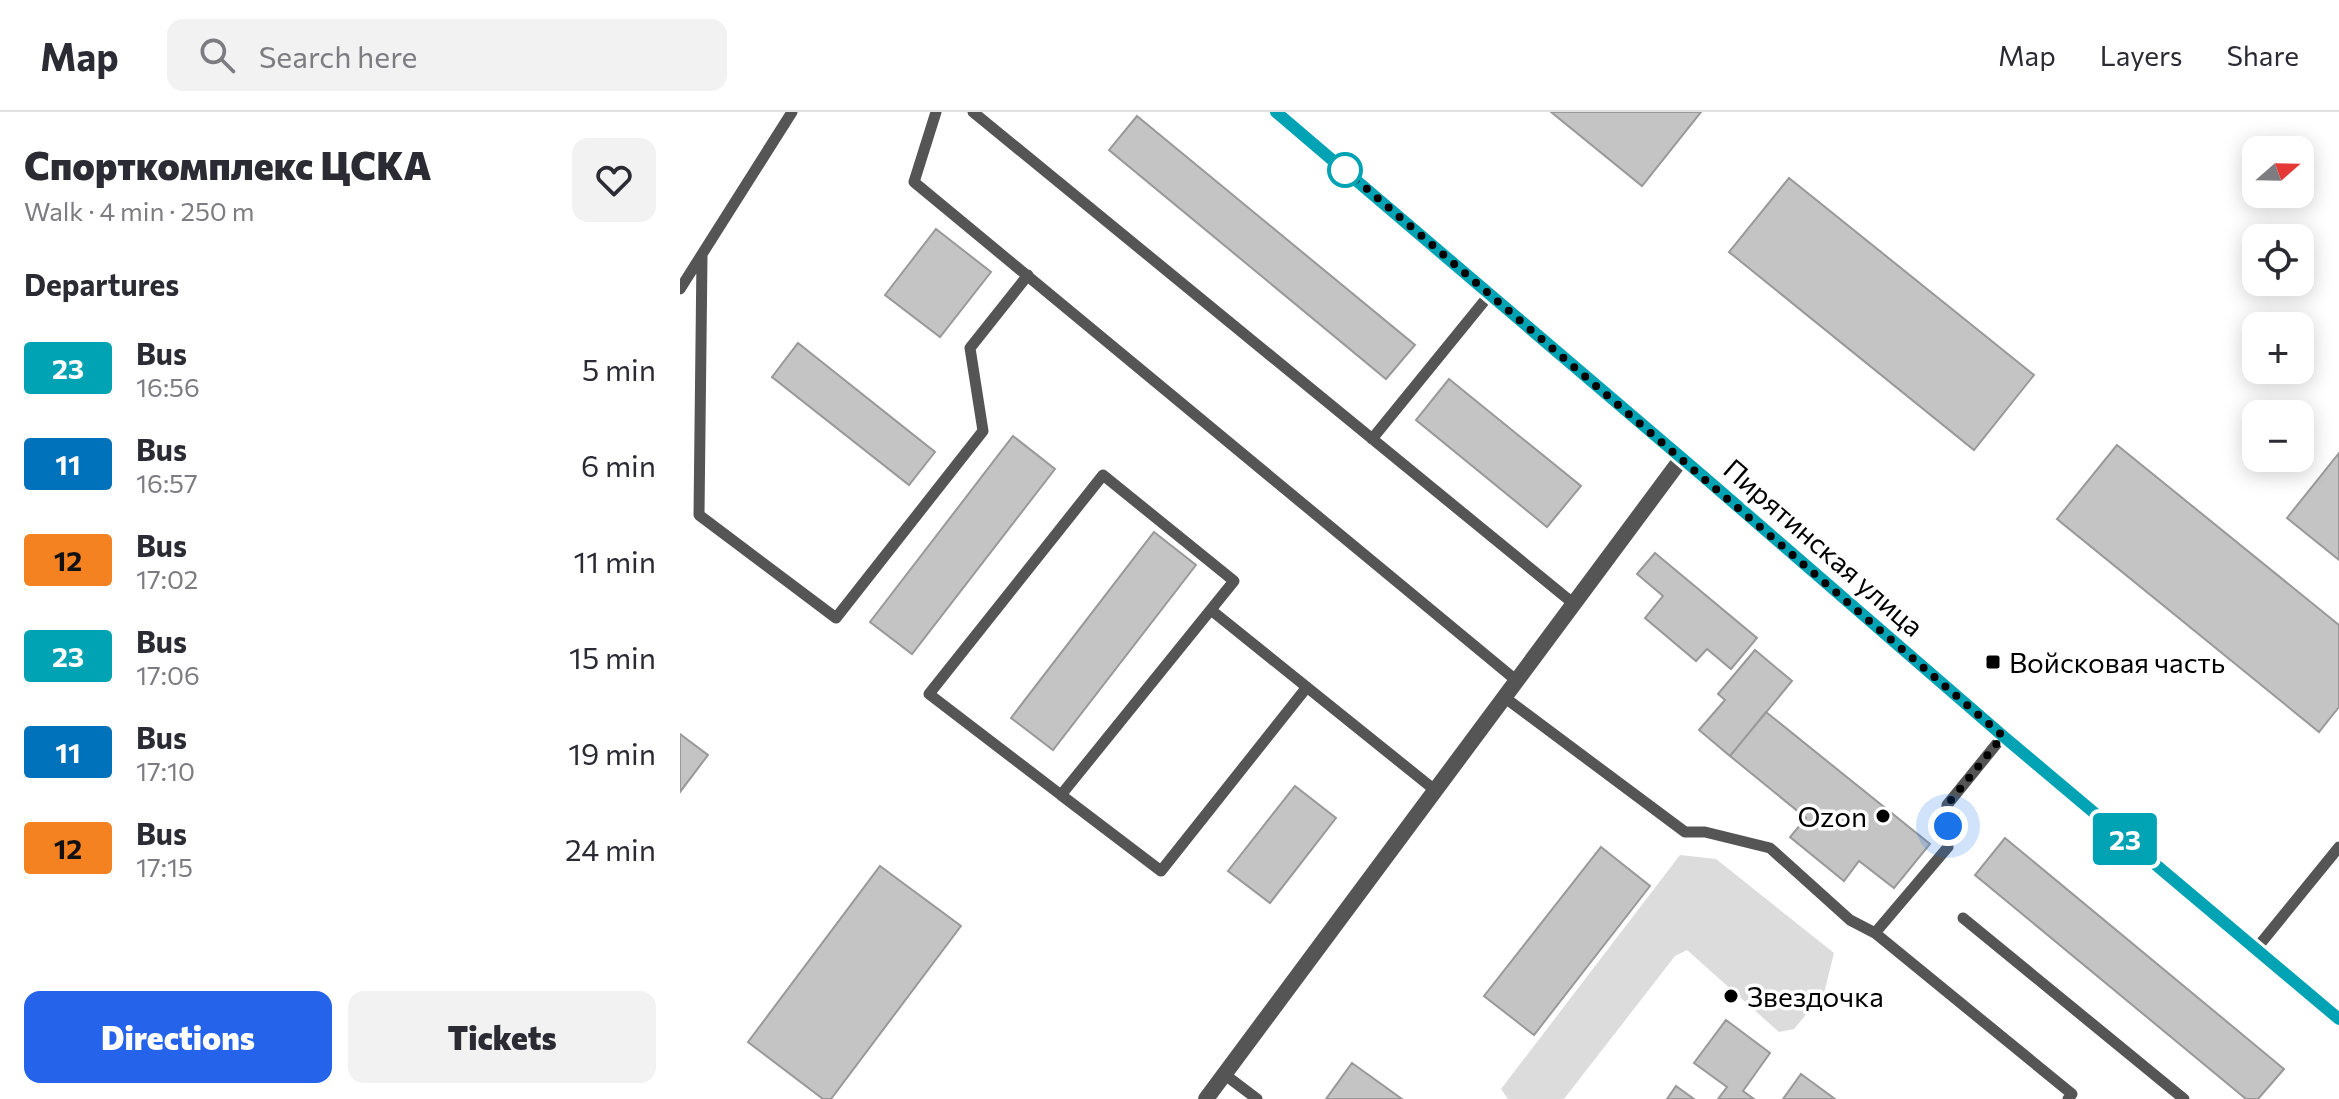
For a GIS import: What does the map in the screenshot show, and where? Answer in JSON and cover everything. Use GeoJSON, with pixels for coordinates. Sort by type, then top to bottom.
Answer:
{"type":"FeatureCollection","features":[{"type":"Feature","properties":{"kind":"street","name":"Пирятинская улица"},"geometry":{"type":"LineString","coordinates":[[1277,112],[2003,736],[2339,1019]]}},
{"type":"Feature","properties":{"kind":"street"},"geometry":{"type":"LineString","coordinates":[[1206,1099],[1682,458]]}},
{"type":"Feature","properties":{"kind":"lane"},"geometry":{"type":"LineString","coordinates":[[680,289],[792,112]]}},
{"type":"Feature","properties":{"kind":"lane"},"geometry":{"type":"LineString","coordinates":[[936,112],[914,182],[1517,681]]}},
{"type":"Feature","properties":{"kind":"lane"},"geometry":{"type":"LineString","coordinates":[[973,112],[1574,604]]}},
{"type":"Feature","properties":{"kind":"lane"},"geometry":{"type":"LineString","coordinates":[[702,256],[699,515],[836,618],[983,431],[970,348],[1028,275]]}},
{"type":"Feature","properties":{"kind":"lane"},"geometry":{"type":"LineString","coordinates":[[1372,439],[1490,294]]}},
{"type":"Feature","properties":{"kind":"lane"},"geometry":{"type":"LineString","coordinates":[[1061,795],[1234,581],[1103,475],[929,694],[1061,795],[1161,871],[1307,687]]}},
{"type":"Feature","properties":{"kind":"lane"},"geometry":{"type":"LineString","coordinates":[[1211,610],[1436,791]]}},
{"type":"Feature","properties":{"kind":"lane"},"geometry":{"type":"LineString","coordinates":[[1504,697],[1685,832],[1705,832],[1770,848],[1850,920],[1875,933],[2073,1097]]}},
{"type":"Feature","properties":{"kind":"lane"},"geometry":{"type":"LineString","coordinates":[[1875,933],[1948,847],[1947,805],[2003,736]]}},
{"type":"Feature","properties":{"kind":"lane"},"geometry":{"type":"LineString","coordinates":[[2256,949],[2339,847]]}},
{"type":"Feature","properties":{"kind":"lane"},"geometry":{"type":"LineString","coordinates":[[1963,918],[2184,1099]]}},
{"type":"Feature","properties":{"kind":"lane"},"geometry":{"type":"LineString","coordinates":[[1224,1074],[1257,1099]]}},
{"type":"Feature","properties":{"kind":"shaded area"},"geometry":{"type":"Polygon","coordinates":[[[1680,855],[1716,859],[1834,953],[1824,993],[1794,1029],[1779,1032],[1687,950],[1675,956],[1564,1099],[1508,1099],[1501,1089],[1680,855]]]}},
{"type":"Feature","properties":{"kind":"building"},"geometry":{"type":"Polygon","coordinates":[[[1551,112],[1701,112],[1642,186],[1551,112]]]}},
{"type":"Feature","properties":{"kind":"building"},"geometry":{"type":"Polygon","coordinates":[[[1137,116],[1415,345],[1386,379],[1109,150],[1137,116]]]}},
{"type":"Feature","properties":{"kind":"building"},"geometry":{"type":"Polygon","coordinates":[[[1789,178],[2034,375],[1974,450],[1729,252],[1789,178]]]}},
{"type":"Feature","properties":{"kind":"building"},"geometry":{"type":"Polygon","coordinates":[[[936,229],[991,272],[940,337],[885,295],[936,229]]]}},
{"type":"Feature","properties":{"kind":"building"},"geometry":{"type":"Polygon","coordinates":[[[798,343],[935,452],[909,485],[772,377],[798,343]]]}},
{"type":"Feature","properties":{"kind":"building"},"geometry":{"type":"Polygon","coordinates":[[[1449,379],[1581,486],[1547,527],[1416,420],[1449,379]]]}},
{"type":"Feature","properties":{"kind":"building"},"geometry":{"type":"Polygon","coordinates":[[[1013,436],[1055,469],[912,654],[870,622],[1013,436]]]}},
{"type":"Feature","properties":{"kind":"building"},"geometry":{"type":"Polygon","coordinates":[[[2117,445],[2339,625],[2339,707],[2319,732],[2057,519],[2117,445]]]}},
{"type":"Feature","properties":{"kind":"building"},"geometry":{"type":"Polygon","coordinates":[[[2339,453],[2339,560],[2287,518],[2339,453]]]}},
{"type":"Feature","properties":{"kind":"building"},"geometry":{"type":"Polygon","coordinates":[[[1154,532],[1196,565],[1053,750],[1011,718],[1154,532]]]}},
{"type":"Feature","properties":{"kind":"building"},"geometry":{"type":"Polygon","coordinates":[[[1655,553],[1757,638],[1731,669],[1707,649],[1696,661],[1645,618],[1663,596],[1637,574],[1655,553]]]}},
{"type":"Feature","properties":{"kind":"building"},"geometry":{"type":"Polygon","coordinates":[[[1755,650],[1792,681],[1730,756],[1699,730],[1725,700],[1718,694],[1755,650]]]}},
{"type":"Feature","properties":{"kind":"building"},"geometry":{"type":"Polygon","coordinates":[[[1766,712],[1930,844],[1894,888],[1859,861],[1844,881],[1790,837],[1806,818],[1730,756],[1766,712]]]}},
{"type":"Feature","properties":{"kind":"building"},"geometry":{"type":"Polygon","coordinates":[[[680,734],[708,755],[680,792],[680,734]]]}},
{"type":"Feature","properties":{"kind":"building"},"geometry":{"type":"Polygon","coordinates":[[[1295,786],[1336,818],[1270,903],[1228,871],[1295,786]]]}},
{"type":"Feature","properties":{"kind":"building"},"geometry":{"type":"Polygon","coordinates":[[[2005,838],[2284,1069],[2258,1099],[2246,1099],[1975,875],[2005,838]]]}},
{"type":"Feature","properties":{"kind":"building"},"geometry":{"type":"Polygon","coordinates":[[[1601,847],[1650,886],[1534,1035],[1484,996],[1601,847]]]}},
{"type":"Feature","properties":{"kind":"building"},"geometry":{"type":"Polygon","coordinates":[[[880,866],[961,926],[831,1099],[823,1099],[748,1042],[880,866]]]}},
{"type":"Feature","properties":{"kind":"building"},"geometry":{"type":"Polygon","coordinates":[[[1726,1020],[1770,1053],[1743,1091],[1754,1099],[1718,1099],[1727,1087],[1694,1063],[1726,1020]]]}},
{"type":"Feature","properties":{"kind":"building"},"geometry":{"type":"Polygon","coordinates":[[[1352,1063],[1402,1099],[1326,1099],[1352,1063]]]}},
{"type":"Feature","properties":{"kind":"building"},"geometry":{"type":"Polygon","coordinates":[[[1801,1074],[1835,1099],[1783,1099],[1801,1074]]]}},
{"type":"Feature","properties":{"kind":"building"},"geometry":{"type":"Polygon","coordinates":[[[1676,1086],[1694,1099],[1667,1099],[1676,1086]]]}},
{"type":"Feature","properties":{"kind":"bus line","name":"23"},"geometry":{"type":"LineString","coordinates":[[1276,112],[2003,736],[2339,1019]]}},
{"type":"Feature","properties":{"kind":"place","name":"Войсковая часть"},"geometry":{"type":"Point","coordinates":[1993,662]}},
{"type":"Feature","properties":{"kind":"place","name":"Ozon"},"geometry":{"type":"Point","coordinates":[1883,816]}},
{"type":"Feature","properties":{"kind":"place","name":"Звездочка"},"geometry":{"type":"Point","coordinates":[1731,996]}},
{"type":"Feature","properties":{"kind":"route"},"geometry":{"type":"LineString","coordinates":[[1345,170],[2003,736],[1947,805],[1948,826]]}}]}
